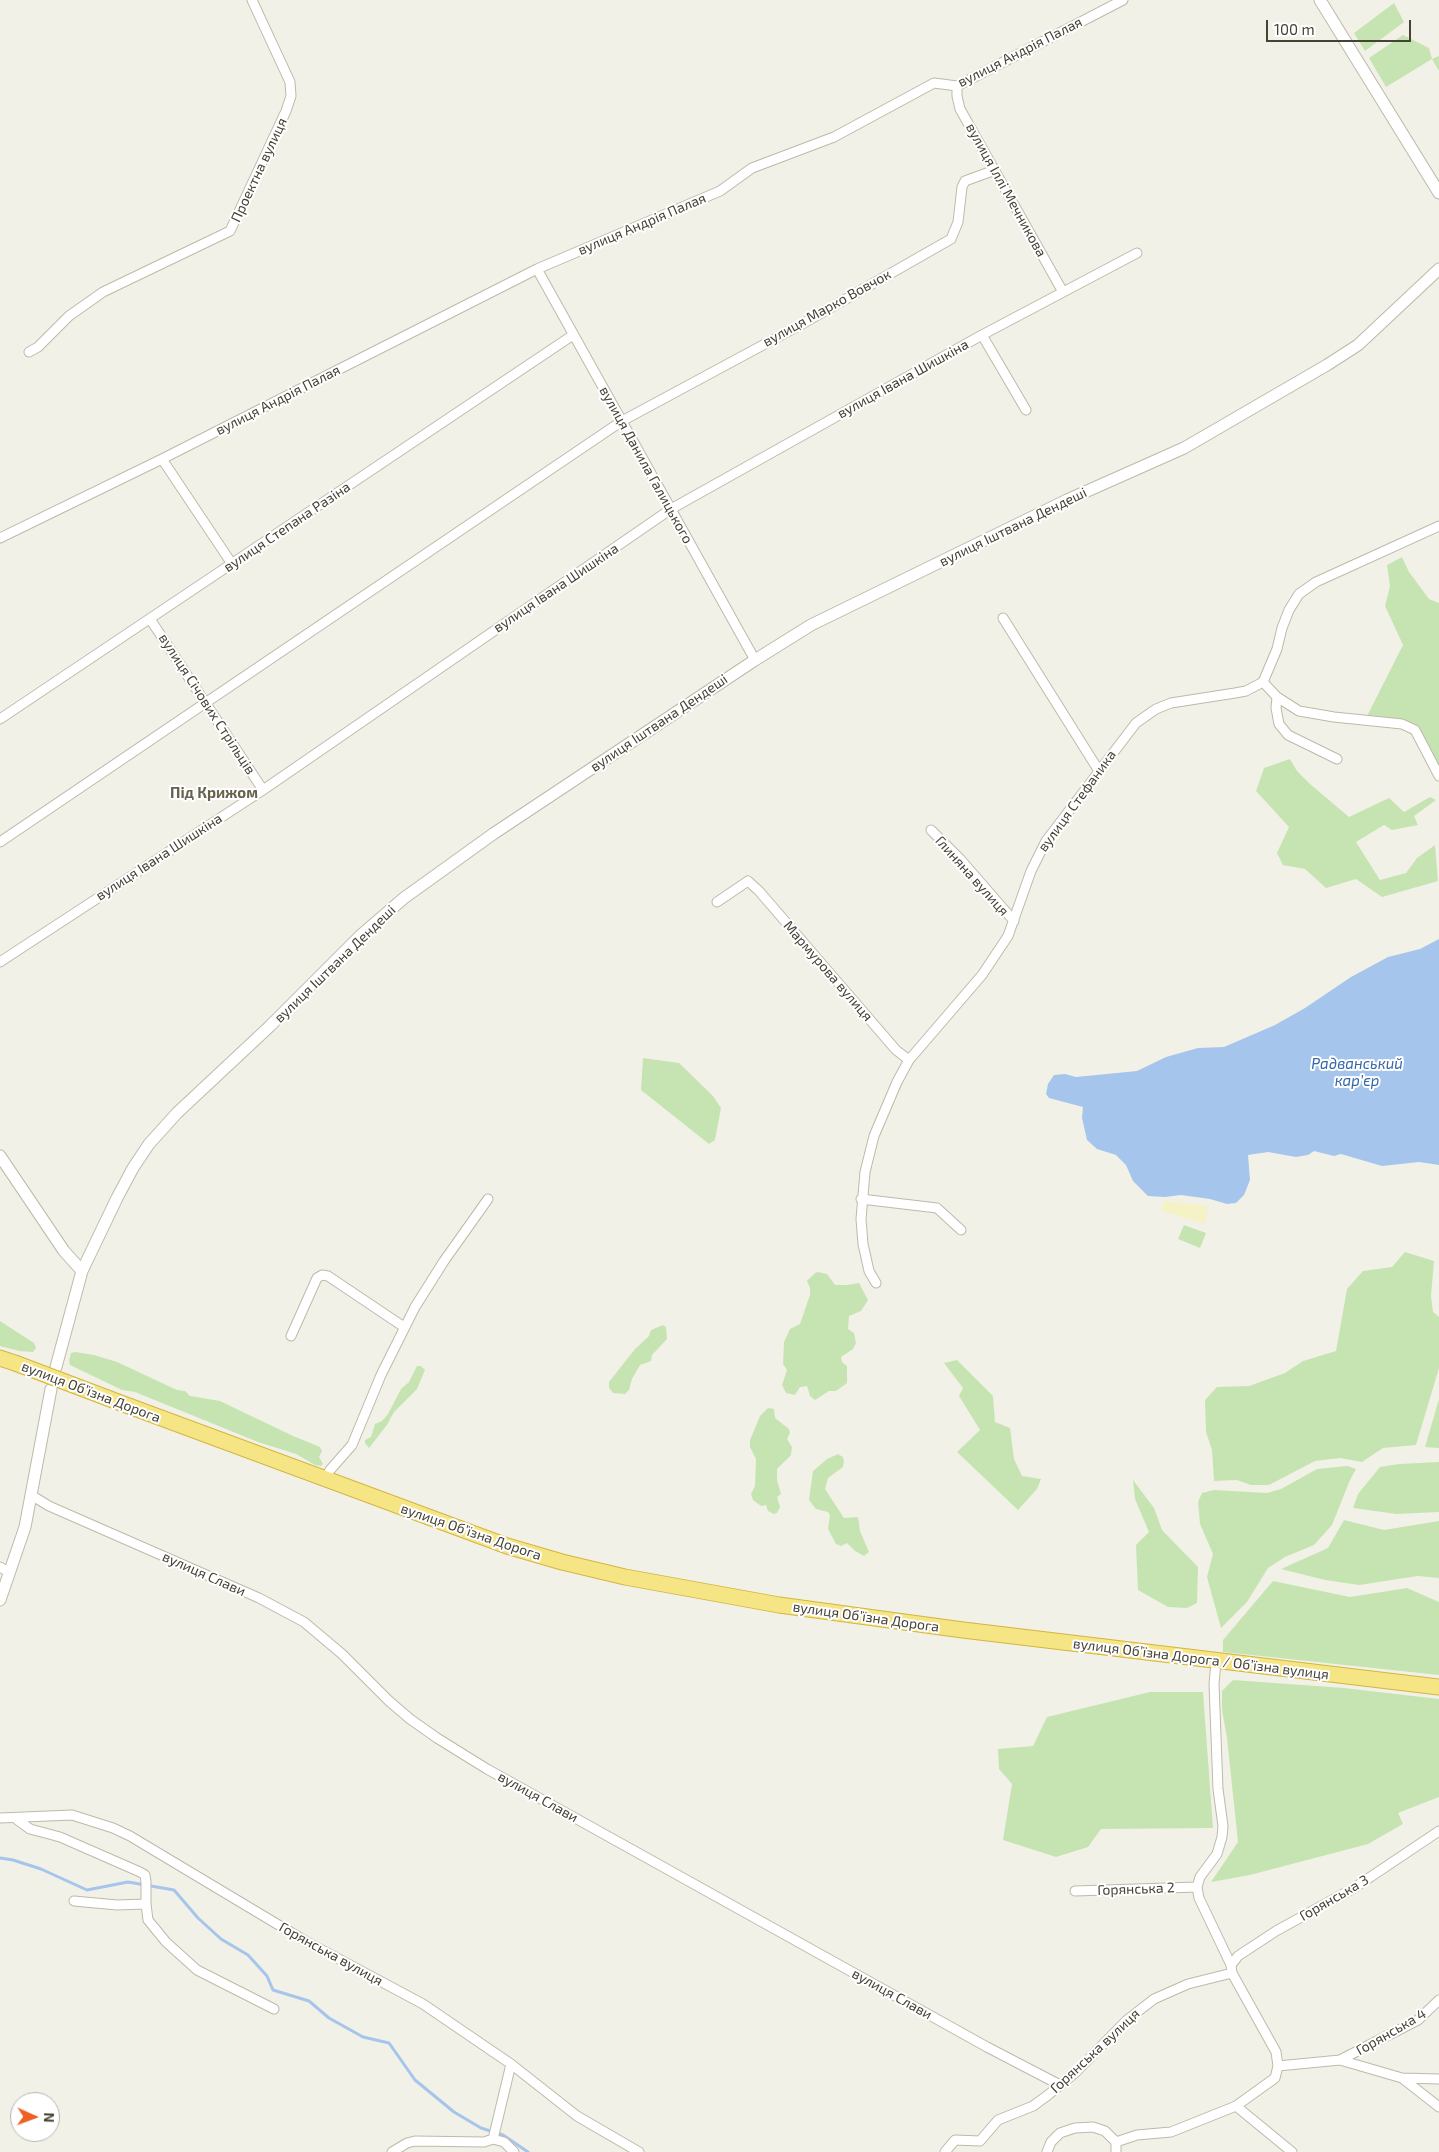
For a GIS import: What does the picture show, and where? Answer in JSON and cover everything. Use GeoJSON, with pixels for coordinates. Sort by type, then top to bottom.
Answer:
{"type":"FeatureCollection","features":[{"type":"Feature","properties":{"kind":"highway","name":"вулиця Обʼїзна Дорога"},"geometry":{"type":"LineString","coordinates":[[0,1358],[507,1546],[625,1577],[780,1605],[963,1630]]}},
{"type":"Feature","properties":{"kind":"highway","name":"вулиця Обʼїзна Дорога / Обʼїзна вулиця"},"geometry":{"type":"LineString","coordinates":[[963,1630],[1216,1662],[1439,1687]]}},
{"type":"Feature","properties":{"kind":"street","name":"Проектна вулиця"},"geometry":{"type":"LineString","coordinates":[[28,352],[38,347],[76,310],[103,292],[230,231],[286,111],[291,96],[290,82],[252,0]]}},
{"type":"Feature","properties":{"kind":"street","name":"вулиця Андрія Палая"},"geometry":{"type":"LineString","coordinates":[[0,538],[162,459],[537,269],[720,191],[752,168],[834,137],[934,83],[957,86],[1123,0]]}},
{"type":"Feature","properties":{"kind":"street"},"geometry":{"type":"LineString","coordinates":[[1320,0],[1439,193]]}},
{"type":"Feature","properties":{"kind":"street","name":"вулиця Іллі Мечникова"},"geometry":{"type":"LineString","coordinates":[[957,86],[960,109],[1063,292]]}},
{"type":"Feature","properties":{"kind":"street","name":"вулиця Марко Вовчок"},"geometry":{"type":"LineString","coordinates":[[622,421],[810,319],[951,239],[958,222],[962,187],[965,181],[994,170]]}},
{"type":"Feature","properties":{"kind":"street","name":"вулиця Івана Шишкіна"},"geometry":{"type":"LineString","coordinates":[[0,962],[263,790],[671,509],[982,335],[1137,253]]}},
{"type":"Feature","properties":{"kind":"street","name":"вулиця Данила Галицького"},"geometry":{"type":"LineString","coordinates":[[537,269],[755,660]]}},
{"type":"Feature","properties":{"kind":"street","name":"вулиця Іштвана Дендеші"},"geometry":{"type":"LineString","coordinates":[[56,1367],[82,1271],[133,1168],[157,1134],[360,936],[404,898],[468,851],[755,660],[811,625],[1067,500],[1195,443],[1346,354],[1375,330],[1439,269]]}},
{"type":"Feature","properties":{"kind":"street","name":"вулиця Степана Разіна"},"geometry":{"type":"LineString","coordinates":[[0,720],[574,335]]}},
{"type":"Feature","properties":{"kind":"street"},"geometry":{"type":"LineString","coordinates":[[982,335],[1026,410]]}},
{"type":"Feature","properties":{"kind":"street"},"geometry":{"type":"LineString","coordinates":[[0,842],[207,704],[622,421]]}},
{"type":"Feature","properties":{"kind":"street"},"geometry":{"type":"LineString","coordinates":[[162,459],[232,564]]}},
{"type":"Feature","properties":{"kind":"street"},"geometry":{"type":"LineString","coordinates":[[1439,526],[1316,582],[1299,594],[1289,610],[1272,664],[1263,682],[1277,697],[1292,707],[1307,713],[1402,724],[1415,730],[1439,776]]}},
{"type":"Feature","properties":{"kind":"street"},"geometry":{"type":"LineString","coordinates":[[1003,618],[1099,771]]}},
{"type":"Feature","properties":{"kind":"street","name":"вулиця Січових Стрільців"},"geometry":{"type":"LineString","coordinates":[[150,619],[263,790]]}},
{"type":"Feature","properties":{"kind":"street","name":"вулиця Стефаника"},"geometry":{"type":"LineString","coordinates":[[876,1283],[869,1271],[863,1244],[861,1199],[864,1172],[874,1136],[897,1082],[910,1060],[982,975],[1008,936],[1031,872],[1046,841],[1126,733],[1136,723],[1156,709],[1185,699],[1246,691],[1263,682]]}},
{"type":"Feature","properties":{"kind":"street"},"geometry":{"type":"LineString","coordinates":[[1277,697],[1276,708],[1279,724],[1288,734],[1337,759]]}},
{"type":"Feature","properties":{"kind":"street","name":"Глиняна вулиця"},"geometry":{"type":"LineString","coordinates":[[931,830],[962,860],[1014,921]]}},
{"type":"Feature","properties":{"kind":"street","name":"Мармурова вулиця"},"geometry":{"type":"LineString","coordinates":[[717,902],[748,881],[759,891],[896,1050],[910,1060]]}},
{"type":"Feature","properties":{"kind":"street"},"geometry":{"type":"LineString","coordinates":[[0,1156],[64,1251],[82,1271]]}},
{"type":"Feature","properties":{"kind":"street"},"geometry":{"type":"LineString","coordinates":[[325,1480],[330,1470],[352,1445],[404,1327],[444,1261],[488,1199]]}},
{"type":"Feature","properties":{"kind":"street"},"geometry":{"type":"LineString","coordinates":[[861,1199],[937,1208],[961,1230]]}},
{"type":"Feature","properties":{"kind":"street"},"geometry":{"type":"LineString","coordinates":[[291,1336],[317,1278],[322,1275],[328,1276],[404,1327]]}},
{"type":"Feature","properties":{"kind":"street"},"geometry":{"type":"LineString","coordinates":[[0,1600],[5,1569],[25,1527],[51,1389]]}},
{"type":"Feature","properties":{"kind":"street","name":"вулиця Слави"},"geometry":{"type":"LineString","coordinates":[[31,1494],[48,1506],[259,1598],[304,1622],[342,1654],[410,1719],[488,1769],[987,2047],[1060,2085]]}},
{"type":"Feature","properties":{"kind":"street"},"geometry":{"type":"LineString","coordinates":[[1116,2142],[1137,2135],[1171,2132],[1236,2106],[1275,2078],[1278,2066],[1276,2052],[1231,1969],[1199,1898],[1197,1887],[1200,1877],[1217,1854],[1223,1826],[1218,1789],[1214,1684],[1216,1662]]}},
{"type":"Feature","properties":{"kind":"street","name":"Горянська вулиця"},"geometry":{"type":"LineString","coordinates":[[0,1818],[72,1815],[105,1825],[125,1834],[307,1942],[423,2004],[511,2064],[577,2116],[639,2152]]}},
{"type":"Feature","properties":{"kind":"street"},"geometry":{"type":"LineString","coordinates":[[15,1818],[30,1829],[60,1838],[145,1875],[148,1920],[166,1942],[197,1970],[274,2009]]}},
{"type":"Feature","properties":{"kind":"street","name":"Горянська 3"},"geometry":{"type":"LineString","coordinates":[[1231,1969],[1238,1956],[1354,1888],[1439,1831]]}},
{"type":"Feature","properties":{"kind":"street","name":"Горянська 2"},"geometry":{"type":"LineString","coordinates":[[1075,1892],[1197,1887]]}},
{"type":"Feature","properties":{"kind":"street"},"geometry":{"type":"LineString","coordinates":[[74,1901],[117,1905],[146,1904]]}},
{"type":"Feature","properties":{"kind":"street","name":"Горянська вулиця"},"geometry":{"type":"LineString","coordinates":[[945,2152],[955,2140],[980,2141],[998,2120],[1033,2106],[1076,2072],[1132,2015],[1154,1999],[1173,1989],[1231,1969]]}},
{"type":"Feature","properties":{"kind":"street","name":"Горянська 4"},"geometry":{"type":"LineString","coordinates":[[1340,2060],[1418,2020],[1439,2000]]}},
{"type":"Feature","properties":{"kind":"street"},"geometry":{"type":"LineString","coordinates":[[1278,2066],[1340,2060],[1402,2078],[1439,2079]]}},
{"type":"Feature","properties":{"kind":"street"},"geometry":{"type":"LineString","coordinates":[[493,2139],[511,2064]]}},
{"type":"Feature","properties":{"kind":"street"},"geometry":{"type":"LineString","coordinates":[[1402,2078],[1439,2107]]}},
{"type":"Feature","properties":{"kind":"street"},"geometry":{"type":"LineString","coordinates":[[1236,2106],[1292,2152]]}},
{"type":"Feature","properties":{"kind":"street"},"geometry":{"type":"LineString","coordinates":[[1047,2152],[1051,2142],[1060,2133],[1075,2128],[1093,2128],[1105,2131],[1116,2142],[1116,2152]]}},
{"type":"Feature","properties":{"kind":"street"},"geometry":{"type":"LineString","coordinates":[[392,2152],[415,2140],[484,2142],[493,2139],[504,2142],[514,2152]]}},
{"type":"Feature","properties":{"kind":"green space"},"geometry":{"type":"Polygon","coordinates":[[[1394,3],[1404,22],[1365,51],[1354,33],[1394,3]]]}},
{"type":"Feature","properties":{"kind":"green space"},"geometry":{"type":"Polygon","coordinates":[[[1403,35],[1429,48],[1432,59],[1386,87],[1369,58],[1403,35]]]}},
{"type":"Feature","properties":{"kind":"green space"},"geometry":{"type":"Polygon","coordinates":[[[1439,56],[1439,71],[1432,59],[1439,56]]]}},
{"type":"Feature","properties":{"kind":"green space"},"geometry":{"type":"Polygon","coordinates":[[[1402,557],[1409,572],[1429,599],[1439,603],[1439,772],[1415,725],[1366,718],[1403,645],[1385,606],[1390,586],[1387,565],[1402,557]]]}},
{"type":"Feature","properties":{"kind":"green space"},"geometry":{"type":"Polygon","coordinates":[[[1290,759],[1297,771],[1310,784],[1349,817],[1389,798],[1404,812],[1430,797],[1436,800],[1414,816],[1418,825],[1392,830],[1384,825],[1356,842],[1380,880],[1406,873],[1417,858],[1435,845],[1438,881],[1382,897],[1356,879],[1326,888],[1305,869],[1283,865],[1277,853],[1289,827],[1256,791],[1264,768],[1290,759]]]}},
{"type":"Feature","properties":{"kind":"green space"},"geometry":{"type":"Polygon","coordinates":[[[643,1058],[679,1063],[713,1096],[721,1108],[715,1140],[709,1144],[641,1090],[643,1058]]]}},
{"type":"Feature","properties":{"kind":"green space"},"geometry":{"type":"Polygon","coordinates":[[[1184,1225],[1206,1233],[1200,1248],[1178,1239],[1184,1225]]]}},
{"type":"Feature","properties":{"kind":"green space"},"geometry":{"type":"Polygon","coordinates":[[[1405,1252],[1434,1261],[1431,1296],[1433,1312],[1439,1317],[1439,1368],[1416,1445],[1383,1448],[1362,1462],[1340,1458],[1315,1461],[1269,1485],[1251,1485],[1237,1480],[1214,1481],[1212,1450],[1206,1432],[1205,1400],[1217,1387],[1249,1386],[1285,1373],[1303,1361],[1336,1351],[1347,1289],[1363,1271],[1392,1267],[1405,1252]]]}},
{"type":"Feature","properties":{"kind":"green space"},"geometry":{"type":"Polygon","coordinates":[[[818,1272],[827,1274],[835,1285],[859,1283],[868,1300],[861,1311],[849,1316],[848,1329],[854,1333],[856,1343],[853,1349],[841,1357],[842,1362],[847,1366],[847,1383],[836,1391],[829,1391],[815,1400],[810,1396],[807,1386],[800,1387],[795,1395],[786,1393],[782,1385],[787,1370],[783,1364],[784,1342],[790,1329],[800,1324],[810,1295],[807,1281],[818,1272]]]}},
{"type":"Feature","properties":{"kind":"green space"},"geometry":{"type":"Polygon","coordinates":[[[0,1321],[34,1343],[36,1348],[33,1352],[19,1351],[0,1346],[0,1321]]]}},
{"type":"Feature","properties":{"kind":"green space"},"geometry":{"type":"Polygon","coordinates":[[[663,1325],[666,1327],[667,1339],[652,1355],[651,1361],[640,1365],[632,1379],[629,1390],[625,1394],[613,1393],[609,1388],[609,1382],[635,1349],[649,1336],[651,1330],[663,1325]]]}},
{"type":"Feature","properties":{"kind":"green space"},"geometry":{"type":"Polygon","coordinates":[[[75,1352],[117,1362],[177,1390],[185,1391],[190,1396],[220,1401],[320,1447],[322,1451],[319,1457],[323,1464],[321,1466],[315,1465],[296,1454],[258,1442],[135,1392],[122,1390],[70,1365],[71,1353],[75,1352]]]}},
{"type":"Feature","properties":{"kind":"green space"},"geometry":{"type":"Polygon","coordinates":[[[957,1360],[993,1396],[995,1422],[1010,1428],[1014,1459],[1022,1476],[1041,1479],[1037,1489],[1018,1510],[957,1452],[980,1430],[959,1396],[963,1388],[944,1363],[957,1360]]]}},
{"type":"Feature","properties":{"kind":"green space"},"geometry":{"type":"Polygon","coordinates":[[[417,1366],[421,1366],[425,1370],[417,1389],[394,1412],[387,1425],[369,1448],[365,1440],[371,1437],[375,1424],[382,1421],[388,1414],[401,1389],[409,1382],[417,1366]]]}},
{"type":"Feature","properties":{"kind":"green space"},"geometry":{"type":"Polygon","coordinates":[[[1439,1399],[1439,1448],[1425,1447],[1439,1399]]]}},
{"type":"Feature","properties":{"kind":"green space"},"geometry":{"type":"Polygon","coordinates":[[[768,1408],[774,1409],[775,1418],[789,1429],[790,1433],[787,1439],[792,1447],[791,1455],[777,1469],[777,1480],[781,1494],[777,1497],[780,1507],[777,1513],[774,1514],[768,1511],[766,1505],[761,1506],[753,1500],[751,1494],[755,1486],[756,1459],[750,1447],[750,1440],[760,1416],[768,1408]]]}},
{"type":"Feature","properties":{"kind":"green space"},"geometry":{"type":"Polygon","coordinates":[[[838,1454],[843,1457],[843,1467],[828,1478],[825,1489],[844,1518],[858,1517],[860,1531],[869,1552],[864,1556],[847,1543],[841,1546],[836,1544],[828,1529],[830,1515],[828,1512],[816,1509],[809,1500],[813,1471],[827,1459],[838,1454]]]}},
{"type":"Feature","properties":{"kind":"green space"},"geometry":{"type":"Polygon","coordinates":[[[1439,1462],[1439,1512],[1396,1514],[1353,1508],[1358,1494],[1380,1467],[1439,1462]]]}},
{"type":"Feature","properties":{"kind":"green space"},"geometry":{"type":"Polygon","coordinates":[[[1347,1466],[1356,1469],[1332,1525],[1314,1545],[1285,1557],[1268,1568],[1247,1602],[1221,1628],[1207,1577],[1213,1554],[1200,1524],[1198,1502],[1202,1493],[1214,1490],[1267,1493],[1281,1489],[1317,1469],[1347,1466]]]}},
{"type":"Feature","properties":{"kind":"green space"},"geometry":{"type":"Polygon","coordinates":[[[1133,1480],[1154,1508],[1162,1530],[1198,1567],[1197,1603],[1187,1608],[1168,1607],[1138,1590],[1136,1545],[1149,1532],[1135,1499],[1133,1480]]]}},
{"type":"Feature","properties":{"kind":"green space"},"geometry":{"type":"Polygon","coordinates":[[[1344,1520],[1384,1530],[1439,1521],[1439,1578],[1418,1576],[1359,1585],[1325,1580],[1281,1569],[1328,1548],[1344,1520]]]}},
{"type":"Feature","properties":{"kind":"green space"},"geometry":{"type":"Polygon","coordinates":[[[1273,1581],[1350,1597],[1407,1588],[1439,1602],[1439,1675],[1223,1652],[1223,1640],[1273,1581]]]}},
{"type":"Feature","properties":{"kind":"green space"},"geometry":{"type":"Polygon","coordinates":[[[1233,1680],[1344,1688],[1439,1699],[1439,1797],[1398,1813],[1403,1824],[1368,1844],[1250,1875],[1211,1882],[1238,1842],[1227,1738],[1222,1710],[1222,1691],[1233,1680]]]}},
{"type":"Feature","properties":{"kind":"green space"},"geometry":{"type":"Polygon","coordinates":[[[1150,1692],[1203,1692],[1213,1828],[1101,1829],[1088,1847],[1056,1857],[1003,1840],[1012,1784],[999,1769],[998,1749],[1033,1746],[1047,1717],[1150,1692]]]}},
{"type":"Feature","properties":{"kind":"sand"},"geometry":{"type":"Polygon","coordinates":[[[1164,1201],[1208,1206],[1205,1224],[1162,1211],[1164,1201]]]}},
{"type":"Feature","properties":{"kind":"water","name":"Радванський карʼєр"},"geometry":{"type":"Polygon","coordinates":[[[1439,939],[1439,1165],[1419,1162],[1382,1166],[1341,1154],[1334,1156],[1314,1151],[1308,1155],[1296,1157],[1268,1152],[1248,1155],[1250,1180],[1244,1195],[1236,1203],[1227,1204],[1210,1199],[1181,1195],[1165,1197],[1148,1196],[1133,1181],[1126,1165],[1116,1155],[1097,1149],[1087,1140],[1082,1118],[1083,1107],[1049,1098],[1046,1094],[1048,1084],[1054,1075],[1065,1074],[1076,1077],[1137,1071],[1166,1057],[1198,1048],[1224,1047],[1275,1025],[1305,1008],[1351,977],[1388,957],[1420,949],[1439,939]]]}},
{"type":"Feature","properties":{"kind":"waterway"},"geometry":{"type":"LineString","coordinates":[[0,1858],[41,1869],[87,1890],[128,1882],[174,1890],[198,1918],[221,1939],[248,1955],[267,1976],[273,1990],[309,2001],[329,2018],[363,2037],[389,2043],[415,2080],[454,2112],[481,2128],[503,2135],[528,2152]]}},
{"type":"Feature","properties":{"kind":"district","name":"Під Крижом"},"geometry":{"type":"Point","coordinates":[214,793]}}]}
